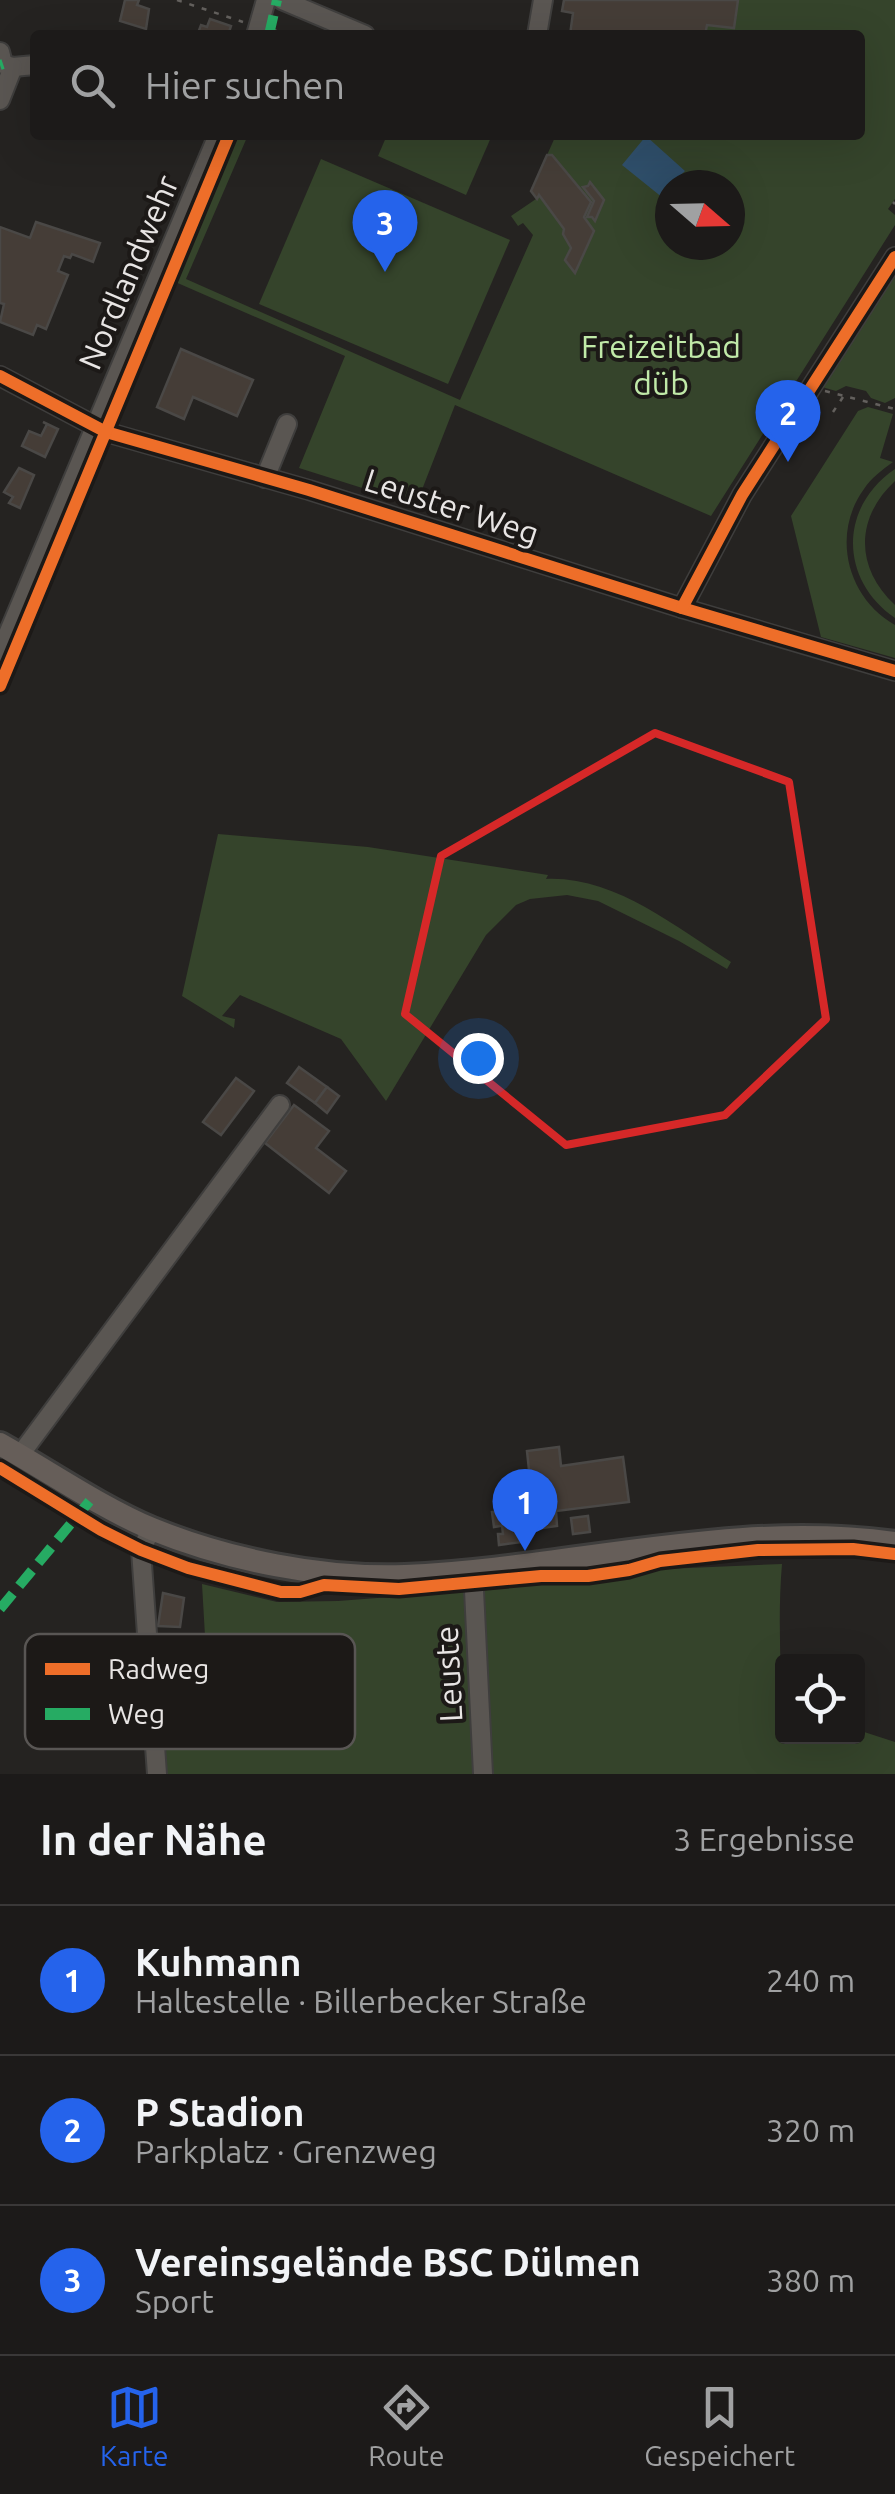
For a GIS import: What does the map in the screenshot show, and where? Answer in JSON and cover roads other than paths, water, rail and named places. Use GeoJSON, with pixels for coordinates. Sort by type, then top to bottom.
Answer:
{"type":"FeatureCollection","features":[{"type":"Feature","properties":{"kind":"main road"},"geometry":{"type":"LineString","coordinates":[[10,1450],[152,1528],[246,1558],[324,1572],[401,1576],[792,1535],[895,1543]]}},
{"type":"Feature","properties":{"kind":"street"},"geometry":{"type":"LineString","coordinates":[[257,30],[266,0]]}},
{"type":"Feature","properties":{"kind":"street"},"geometry":{"type":"LineString","coordinates":[[282,0],[353,30]]}},
{"type":"Feature","properties":{"kind":"street"},"geometry":{"type":"LineString","coordinates":[[538,30],[543,0]]}},
{"type":"Feature","properties":{"kind":"street"},"geometry":{"type":"LineString","coordinates":[[0,52],[4,64],[13,68],[30,66]]}},
{"type":"Feature","properties":{"kind":"street"},"geometry":{"type":"LineString","coordinates":[[0,100],[13,68]]}},
{"type":"Feature","properties":{"kind":"street","name":"Nordlandwehr"},"geometry":{"type":"LineString","coordinates":[[0,653],[216,140]]}},
{"type":"Feature","properties":{"kind":"street"},"geometry":{"type":"LineString","coordinates":[[682,608],[742,495],[895,257]]}},
{"type":"Feature","properties":{"kind":"street","name":"Leuster Weg"},"geometry":{"type":"LineString","coordinates":[[0,376],[95,427],[895,671]]}},
{"type":"Feature","properties":{"kind":"street"},"geometry":{"type":"LineString","coordinates":[[266,478],[287,424]]}},
{"type":"Feature","properties":{"kind":"street"},"geometry":{"type":"LineString","coordinates":[[10,1450],[280,1105]]}},
{"type":"Feature","properties":{"kind":"street"},"geometry":{"type":"LineString","coordinates":[[147,1634],[141,1550],[152,1528]]}},
{"type":"Feature","properties":{"kind":"street","name":"Leuste"},"geometry":{"type":"LineString","coordinates":[[473,1570],[484,1774]]}},
{"type":"Feature","properties":{"kind":"street"},"geometry":{"type":"LineString","coordinates":[[154,1749],[156,1774]]}},
{"type":"Feature","properties":{"kind":"water"},"geometry":{"type":"Polygon","coordinates":[[[643,140],[650,140],[684,170],[655,170],[655,192],[622,165],[643,140]]]}},
{"type":"Feature","properties":{"kind":"place","name":"Vereinsgelände BSC Dülmen"},"geometry":{"type":"Point","coordinates":[385,272]}},
{"type":"Feature","properties":{"kind":"place","name":"P Stadion"},"geometry":{"type":"Point","coordinates":[788,462]}},
{"type":"Feature","properties":{"kind":"place","name":"Kuhmann"},"geometry":{"type":"Point","coordinates":[525,1551]}},
{"type":"Feature","properties":{"kind":"park label","name":"Freizeitbad düb"},"geometry":{"type":"Point","coordinates":[661,364]}}]}
